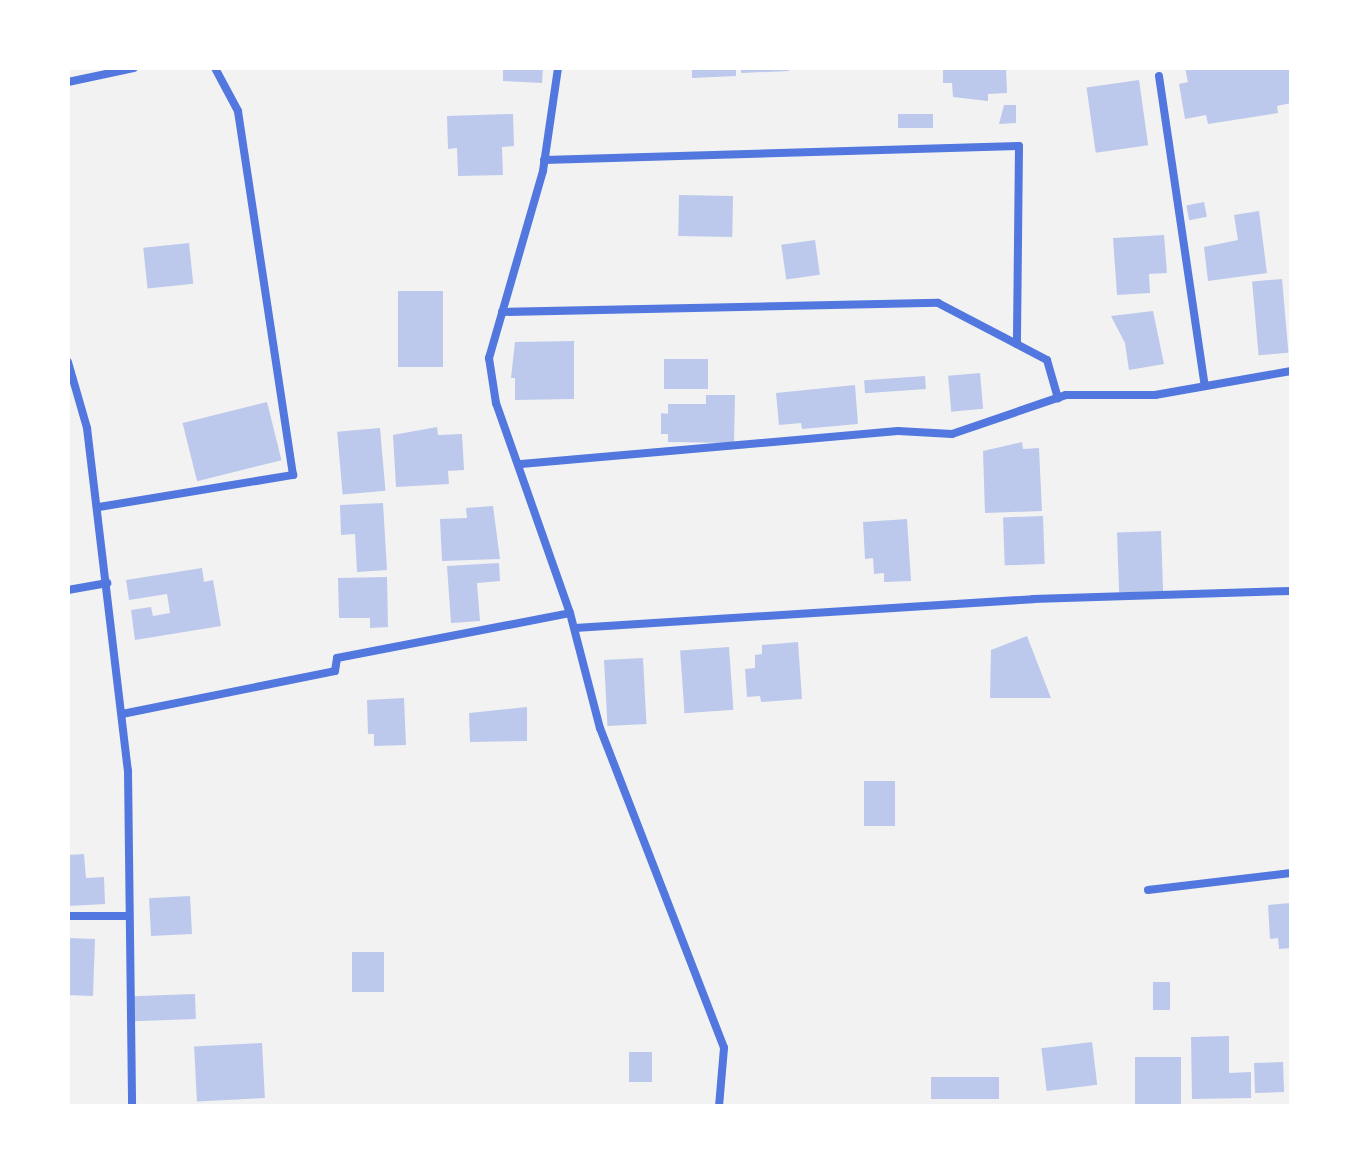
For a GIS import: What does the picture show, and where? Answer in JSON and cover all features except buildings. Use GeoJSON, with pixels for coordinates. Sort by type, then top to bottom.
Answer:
{"type":"FeatureCollection","features":[{"type":"Feature","properties":{"kind":"street"},"geometry":{"type":"LineString","coordinates":[[68,82],[134,68]]}},
{"type":"Feature","properties":{"kind":"street"},"geometry":{"type":"LineString","coordinates":[[99,507],[293,475],[238,111],[215,68]]}},
{"type":"Feature","properties":{"kind":"street"},"geometry":{"type":"LineString","coordinates":[[558,68],[544,160],[489,358],[496,403],[521,464],[575,628],[600,728],[724,1048],[719,1106]]}},
{"type":"Feature","properties":{"kind":"street"},"geometry":{"type":"LineString","coordinates":[[1159,76],[1205,386]]}},
{"type":"Feature","properties":{"kind":"street"},"geometry":{"type":"LineString","coordinates":[[544,160],[1019,146],[1017,344]]}},
{"type":"Feature","properties":{"kind":"street"},"geometry":{"type":"LineString","coordinates":[[502,312],[938,303],[1047,360],[1058,398]]}},
{"type":"Feature","properties":{"kind":"street"},"geometry":{"type":"LineString","coordinates":[[68,362],[87,428],[99,507],[128,771],[132,1106]]}},
{"type":"Feature","properties":{"kind":"street"},"geometry":{"type":"LineString","coordinates":[[521,464],[898,431],[952,434],[1058,398],[1155,395],[1291,371]]}},
{"type":"Feature","properties":{"kind":"street"},"geometry":{"type":"LineString","coordinates":[[68,590],[107,583]]}},
{"type":"Feature","properties":{"kind":"street"},"geometry":{"type":"LineString","coordinates":[[575,628],[1033,599],[1291,591]]}},
{"type":"Feature","properties":{"kind":"street"},"geometry":{"type":"LineString","coordinates":[[122,714],[335,671],[337,658],[570,613]]}},
{"type":"Feature","properties":{"kind":"street"},"geometry":{"type":"LineString","coordinates":[[1148,890],[1291,873]]}},
{"type":"Feature","properties":{"kind":"street"},"geometry":{"type":"LineString","coordinates":[[68,916],[128,916]]}}]}
